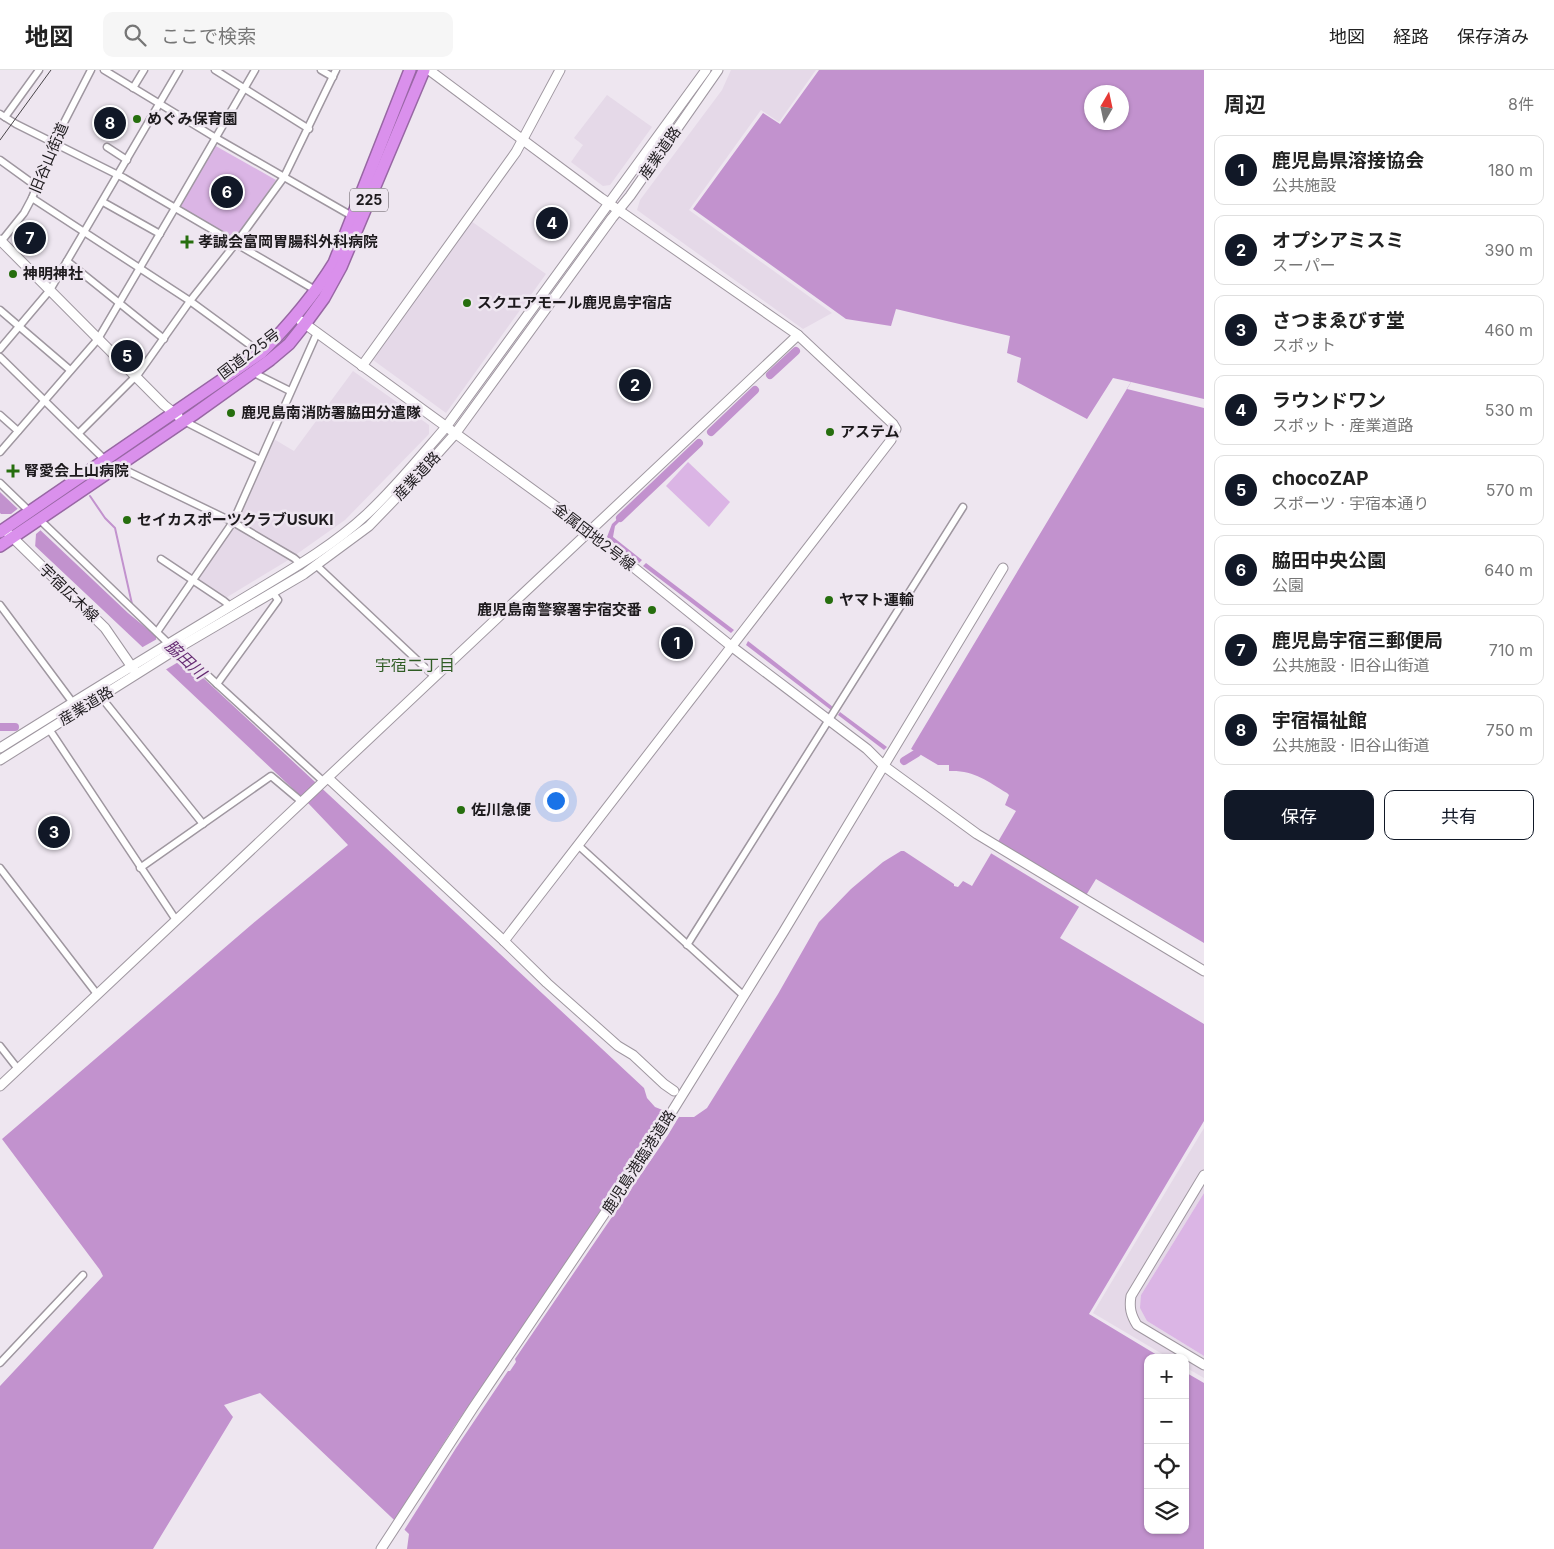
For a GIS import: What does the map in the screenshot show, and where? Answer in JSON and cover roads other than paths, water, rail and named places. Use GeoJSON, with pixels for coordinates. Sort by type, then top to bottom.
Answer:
{"type":"FeatureCollection","features":[{"type":"Feature","properties":{"kind":"highway","name":"国道225号"},"geometry":{"type":"LineString","coordinates":[[0,546],[7,530],[116,466],[184,421],[270,360],[289,344],[334,262],[410,70]]}},
{"type":"Feature","properties":{"kind":"highway","name":"国道225号"},"geometry":{"type":"LineString","coordinates":[[33,516],[104,459],[261,352],[300,321],[324,298],[341,267],[424,70]]}},
{"type":"Feature","properties":{"kind":"street"},"geometry":{"type":"LineString","coordinates":[[38,70],[3,115],[118,175],[317,291]]}},
{"type":"Feature","properties":{"kind":"street","name":"旧谷山街道"},"geometry":{"type":"LineString","coordinates":[[0,241],[21,218],[32,198],[54,142],[91,70]]}},
{"type":"Feature","properties":{"kind":"street"},"geometry":{"type":"LineString","coordinates":[[104,70],[216,138],[352,216]]}},
{"type":"Feature","properties":{"kind":"street"},"geometry":{"type":"LineString","coordinates":[[133,88],[144,70]]}},
{"type":"Feature","properties":{"kind":"street"},"geometry":{"type":"LineString","coordinates":[[0,348],[50,290],[179,70]]}},
{"type":"Feature","properties":{"kind":"street"},"geometry":{"type":"LineString","coordinates":[[215,70],[309,129]]}},
{"type":"Feature","properties":{"kind":"street"},"geometry":{"type":"LineString","coordinates":[[0,452],[98,339],[255,70]]}},
{"type":"Feature","properties":{"kind":"street"},"geometry":{"type":"LineString","coordinates":[[321,70],[333,77]]}},
{"type":"Feature","properties":{"kind":"street"},"geometry":{"type":"LineString","coordinates":[[79,433],[136,376],[152,357],[190,302],[284,177],[309,129],[336,70]]}},
{"type":"Feature","properties":{"kind":"street"},"geometry":{"type":"LineString","coordinates":[[428,70],[523,138],[610,204],[798,335],[893,424],[896,429],[891,440],[504,941]]}},
{"type":"Feature","properties":{"kind":"street"},"geometry":{"type":"LineString","coordinates":[[362,366],[516,152],[560,70]]}},
{"type":"Feature","properties":{"kind":"street","name":"産業道路"},"geometry":{"type":"LineString","coordinates":[[0,760],[154,664],[230,606],[301,564],[366,515],[409,470],[446,427],[706,70]]}},
{"type":"Feature","properties":{"kind":"street","name":"産業道路"},"geometry":{"type":"LineString","coordinates":[[0,748],[144,658],[173,648],[273,593],[316,565],[369,526],[455,434],[632,193],[718,70]]}},
{"type":"Feature","properties":{"kind":"street"},"geometry":{"type":"LineString","coordinates":[[107,147],[127,160]]}},
{"type":"Feature","properties":{"kind":"street"},"geometry":{"type":"LineString","coordinates":[[0,160],[36,186]]}},
{"type":"Feature","properties":{"kind":"street"},"geometry":{"type":"LineString","coordinates":[[32,198],[190,302],[261,352]]}},
{"type":"Feature","properties":{"kind":"street"},"geometry":{"type":"LineString","coordinates":[[103,202],[160,234]]}},
{"type":"Feature","properties":{"kind":"street"},"geometry":{"type":"LineString","coordinates":[[0,241],[174,413],[184,421],[260,460]]}},
{"type":"Feature","properties":{"kind":"street"},"geometry":{"type":"LineString","coordinates":[[67,261],[164,339]]}},
{"type":"Feature","properties":{"kind":"street"},"geometry":{"type":"LineString","coordinates":[[0,310],[70,370]]}},
{"type":"Feature","properties":{"kind":"street","name":"金属団地2号線"},"geometry":{"type":"LineString","coordinates":[[300,321],[580,524],[731,646],[830,719],[877,757],[884,766],[984,839],[1204,971]]}},
{"type":"Feature","properties":{"kind":"street"},"geometry":{"type":"LineString","coordinates":[[157,632],[233,522],[317,333]]}},
{"type":"Feature","properties":{"kind":"street"},"geometry":{"type":"LineString","coordinates":[[0,1086],[798,335]]}},
{"type":"Feature","properties":{"kind":"street"},"geometry":{"type":"LineString","coordinates":[[0,357],[104,459]]}},
{"type":"Feature","properties":{"kind":"street"},"geometry":{"type":"LineString","coordinates":[[252,372],[290,391]]}},
{"type":"Feature","properties":{"kind":"street"},"geometry":{"type":"LineString","coordinates":[[0,415],[18,431]]}},
{"type":"Feature","properties":{"kind":"street"},"geometry":{"type":"LineString","coordinates":[[116,466],[233,522],[301,564]]}},
{"type":"Feature","properties":{"kind":"street"},"geometry":{"type":"LineString","coordinates":[[0,483],[173,648],[217,684],[504,941],[547,983],[618,1046],[633,1055],[674,1091]]}},
{"type":"Feature","properties":{"kind":"street"},"geometry":{"type":"LineString","coordinates":[[687,944],[963,507]]}},
{"type":"Feature","properties":{"kind":"street","name":"宇宿広木線"},"geometry":{"type":"LineString","coordinates":[[7,530],[105,628],[137,674]]}},
{"type":"Feature","properties":{"kind":"street"},"geometry":{"type":"LineString","coordinates":[[161,559],[230,606]]}},
{"type":"Feature","properties":{"kind":"street"},"geometry":{"type":"LineString","coordinates":[[316,565],[435,677]]}},
{"type":"Feature","properties":{"kind":"street","name":"鹿児島港臨港道路"},"geometry":{"type":"LineString","coordinates":[[381,1549],[478,1401],[627,1182],[687,1089],[1003,568]]}},
{"type":"Feature","properties":{"kind":"street"},"geometry":{"type":"LineString","coordinates":[[217,684],[278,600],[273,593]]}},
{"type":"Feature","properties":{"kind":"street"},"geometry":{"type":"LineString","coordinates":[[0,605],[73,703]]}},
{"type":"Feature","properties":{"kind":"street"},"geometry":{"type":"LineString","coordinates":[[101,697],[203,824]]}},
{"type":"Feature","properties":{"kind":"street"},"geometry":{"type":"LineString","coordinates":[[49,729],[176,920]]}},
{"type":"Feature","properties":{"kind":"street"},"geometry":{"type":"LineString","coordinates":[[140,868],[272,776],[303,801]]}},
{"type":"Feature","properties":{"kind":"street"},"geometry":{"type":"LineString","coordinates":[[579,846],[743,995]]}},
{"type":"Feature","properties":{"kind":"street"},"geometry":{"type":"LineString","coordinates":[[0,868],[97,994]]}},
{"type":"Feature","properties":{"kind":"street"},"geometry":{"type":"LineString","coordinates":[[0,1046],[18,1069]]}},
{"type":"Feature","properties":{"kind":"street"},"geometry":{"type":"LineString","coordinates":[[1204,1175],[1131,1296],[1129,1305],[1131,1315],[1137,1325],[1204,1365]]}},
{"type":"Feature","properties":{"kind":"street"},"geometry":{"type":"LineString","coordinates":[[0,1363],[83,1275]]}},
{"type":"Feature","properties":{"kind":"waterway"},"geometry":{"type":"LineString","coordinates":[[770,375],[796,351]]}},
{"type":"Feature","properties":{"kind":"waterway"},"geometry":{"type":"LineString","coordinates":[[711,432],[755,390]]}},
{"type":"Feature","properties":{"kind":"waterway"},"geometry":{"type":"LineString","coordinates":[[620,518],[699,443]]}},
{"type":"Feature","properties":{"kind":"waterway"},"geometry":{"type":"LineString","coordinates":[[90,496],[105,518],[115,528],[132,604]]}},
{"type":"Feature","properties":{"kind":"waterway"},"geometry":{"type":"LineString","coordinates":[[0,727],[15,727]]}},
{"type":"Feature","properties":{"kind":"waterway"},"geometry":{"type":"LineString","coordinates":[[904,761],[917,753]]}},
{"type":"Feature","properties":{"kind":"tram line"},"geometry":{"type":"LineString","coordinates":[[0,140],[51,70]]}},
{"type":"Feature","properties":{"kind":"place","name":"めぐみ保育園"},"geometry":{"type":"Point","coordinates":[137,119]}},
{"type":"Feature","properties":{"kind":"place","name":"宇宿福祉館"},"geometry":{"type":"Point","coordinates":[110,123]}},
{"type":"Feature","properties":{"kind":"place","name":"脇田中央公園"},"geometry":{"type":"Point","coordinates":[227,192]}},
{"type":"Feature","properties":{"kind":"place","name":"ラウンドワン"},"geometry":{"type":"Point","coordinates":[552,223]}},
{"type":"Feature","properties":{"kind":"place","name":"鹿児島宇宿三郵便局"},"geometry":{"type":"Point","coordinates":[30,238]}},
{"type":"Feature","properties":{"kind":"place","name":"孝誠会富岡胃腸科外科病院"},"geometry":{"type":"Point","coordinates":[187,242]}},
{"type":"Feature","properties":{"kind":"place","name":"神明神社"},"geometry":{"type":"Point","coordinates":[13,274]}},
{"type":"Feature","properties":{"kind":"place","name":"スクエアモール鹿児島宇宿店"},"geometry":{"type":"Point","coordinates":[467,303]}},
{"type":"Feature","properties":{"kind":"place","name":"chocoZAP"},"geometry":{"type":"Point","coordinates":[127,356]}},
{"type":"Feature","properties":{"kind":"place","name":"オプシアミスミ"},"geometry":{"type":"Point","coordinates":[635,385]}},
{"type":"Feature","properties":{"kind":"place","name":"鹿児島南消防署脇田分遣隊"},"geometry":{"type":"Point","coordinates":[231,413]}},
{"type":"Feature","properties":{"kind":"place","name":"アステム"},"geometry":{"type":"Point","coordinates":[830,432]}},
{"type":"Feature","properties":{"kind":"place","name":"腎愛会上山病院"},"geometry":{"type":"Point","coordinates":[13,471]}},
{"type":"Feature","properties":{"kind":"place","name":"セイカスポーツクラブUSUKI"},"geometry":{"type":"Point","coordinates":[127,520]}},
{"type":"Feature","properties":{"kind":"place","name":"ヤマト運輸"},"geometry":{"type":"Point","coordinates":[829,600]}},
{"type":"Feature","properties":{"kind":"place","name":"鹿児島南警察署宇宿交番"},"geometry":{"type":"Point","coordinates":[652,610]}},
{"type":"Feature","properties":{"kind":"place","name":"鹿児島県溶接協会"},"geometry":{"type":"Point","coordinates":[677,643]}},
{"type":"Feature","properties":{"kind":"place","name":"佐川急便"},"geometry":{"type":"Point","coordinates":[461,810]}},
{"type":"Feature","properties":{"kind":"place","name":"さつまゑびす堂"},"geometry":{"type":"Point","coordinates":[54,832]}},
{"type":"Feature","properties":{"kind":"district","name":"宇宿二丁目"},"geometry":{"type":"Point","coordinates":[415,665]}},
{"type":"Feature","properties":{"kind":"water label","name":"脇田川"},"geometry":{"type":"Point","coordinates":[186,659]}}]}
